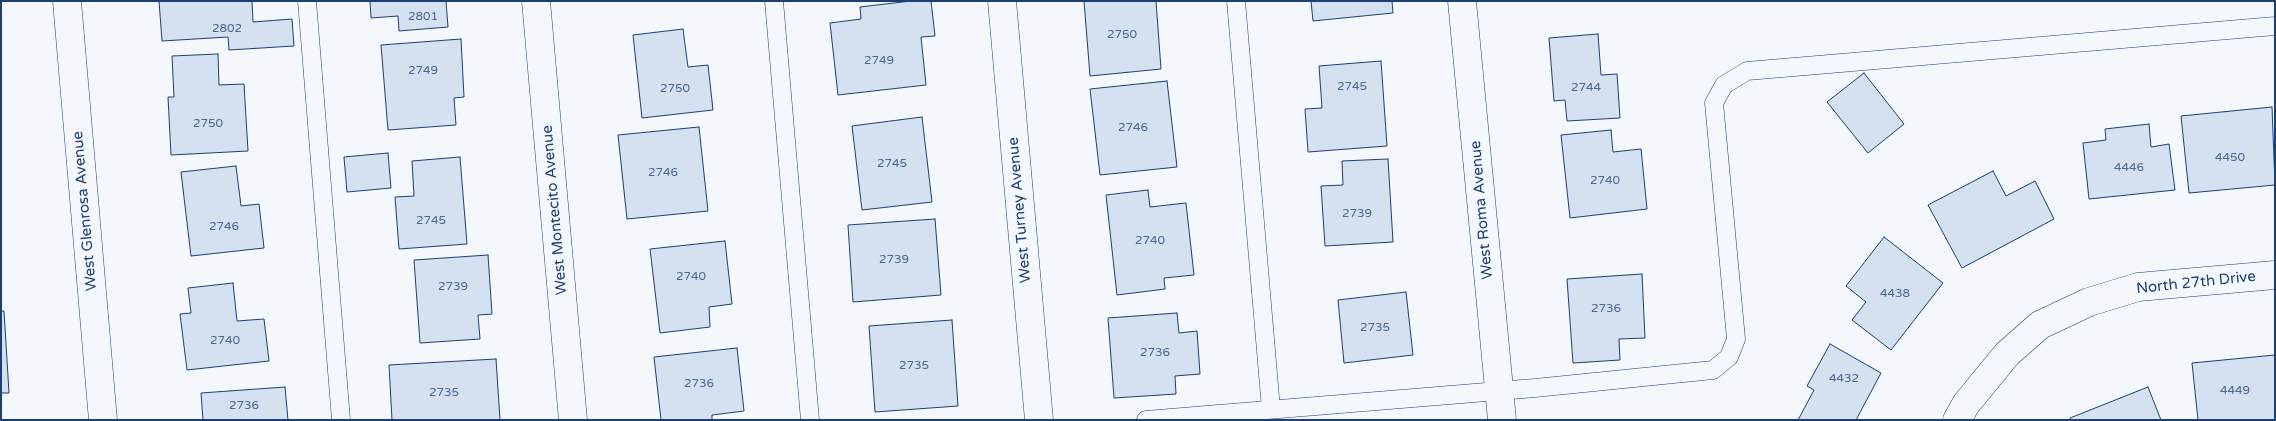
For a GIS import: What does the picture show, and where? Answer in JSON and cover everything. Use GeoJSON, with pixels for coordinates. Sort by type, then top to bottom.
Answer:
{"type":"FeatureCollection","features":[{"type":"Feature","properties":{"kind":"street","name":"West Glenrosa Avenue"},"geometry":{"type":"LineString","coordinates":[[67,1],[103,420]]}},
{"type":"Feature","properties":{"kind":"street","name":"West Montecito Avenue"},"geometry":{"type":"LineString","coordinates":[[536,1],[573,420]]}},
{"type":"Feature","properties":{"kind":"street","name":"West Turney Avenue"},"geometry":{"type":"LineString","coordinates":[[1002,1],[1039,420]]}},
{"type":"Feature","properties":{"kind":"street","name":"West Roma Avenue"},"geometry":{"type":"LineString","coordinates":[[1462,1],[1502,420]]}},
{"type":"Feature","properties":{"kind":"street","name":"North 27th Drive"},"geometry":{"type":"LineString","coordinates":[[1957,420],[1966,404],[2007,354],[2040,325],[2089,302],[2138,287],[2275,275]]}},
{"type":"Feature","properties":{"kind":"lane"},"geometry":{"type":"LineString","coordinates":[[307,1],[341,420]]}},
{"type":"Feature","properties":{"kind":"lane"},"geometry":{"type":"LineString","coordinates":[[774,1],[810,420]]}},
{"type":"Feature","properties":{"kind":"lane"},"geometry":{"type":"LineString","coordinates":[[1236,1],[1271,409]]}},
{"type":"Feature","properties":{"kind":"lane"},"geometry":{"type":"LineString","coordinates":[[1146,420],[1713,370],[1729,357],[1736,339],[1714,103],[1724,85],[1747,71],[2275,26]]}},
{"type":"Feature","properties":{"kind":"building"},"geometry":{"type":"Polygon","coordinates":[[[159,1],[252,1],[253,22],[292,19],[294,46],[229,50],[228,37],[162,41],[159,1]]]}},
{"type":"Feature","properties":{"kind":"building"},"geometry":{"type":"Polygon","coordinates":[[[370,1],[446,1],[448,27],[399,31],[398,16],[371,18],[370,1]]]}},
{"type":"Feature","properties":{"kind":"building"},"geometry":{"type":"Polygon","coordinates":[[[911,1],[931,1],[935,36],[921,37],[926,85],[838,95],[830,23],[861,19],[860,7],[911,1]]]}},
{"type":"Feature","properties":{"kind":"building"},"geometry":{"type":"Polygon","coordinates":[[[1084,1],[1156,1],[1161,69],[1090,76],[1084,1]]]}},
{"type":"Feature","properties":{"kind":"building"},"geometry":{"type":"Polygon","coordinates":[[[1311,1],[1392,1],[1393,13],[1313,21],[1311,1]]]}},
{"type":"Feature","properties":{"kind":"building"},"geometry":{"type":"Polygon","coordinates":[[[683,29],[688,67],[708,65],[713,110],[642,118],[633,35],[683,29]]]}},
{"type":"Feature","properties":{"kind":"building"},"geometry":{"type":"Polygon","coordinates":[[[1598,34],[1601,75],[1617,74],[1620,118],[1567,121],[1565,100],[1554,101],[1549,38],[1598,34]]]}},
{"type":"Feature","properties":{"kind":"building"},"geometry":{"type":"Polygon","coordinates":[[[461,39],[464,97],[454,98],[456,125],[388,130],[381,45],[461,39]]]}},
{"type":"Feature","properties":{"kind":"building"},"geometry":{"type":"Polygon","coordinates":[[[218,54],[219,85],[244,84],[248,151],[171,155],[168,97],[174,97],[172,56],[218,54]]]}},
{"type":"Feature","properties":{"kind":"building"},"geometry":{"type":"Polygon","coordinates":[[[1381,61],[1387,146],[1308,152],[1305,109],[1322,108],[1319,66],[1381,61]]]}},
{"type":"Feature","properties":{"kind":"building"},"geometry":{"type":"Polygon","coordinates":[[[1864,73],[1904,124],[1868,153],[1827,102],[1864,73]]]}},
{"type":"Feature","properties":{"kind":"building"},"geometry":{"type":"Polygon","coordinates":[[[1167,81],[1177,167],[1100,175],[1090,89],[1167,81]]]}},
{"type":"Feature","properties":{"kind":"building"},"geometry":{"type":"Polygon","coordinates":[[[2272,107],[2275,185],[2189,193],[2181,116],[2272,107]]]}},
{"type":"Feature","properties":{"kind":"building"},"geometry":{"type":"Polygon","coordinates":[[[922,117],[932,202],[862,210],[852,126],[922,117]]]}},
{"type":"Feature","properties":{"kind":"building"},"geometry":{"type":"Polygon","coordinates":[[[2149,124],[2151,147],[2169,144],[2175,190],[2089,199],[2083,143],[2106,140],[2105,129],[2149,124]]]}},
{"type":"Feature","properties":{"kind":"building"},"geometry":{"type":"Polygon","coordinates":[[[699,127],[708,211],[627,219],[618,135],[699,127]]]}},
{"type":"Feature","properties":{"kind":"building"},"geometry":{"type":"Polygon","coordinates":[[[1611,130],[1613,152],[1641,149],[1647,209],[1570,218],[1561,135],[1611,130]]]}},
{"type":"Feature","properties":{"kind":"building"},"geometry":{"type":"Polygon","coordinates":[[[388,153],[391,188],[347,192],[344,157],[388,153]]]}},
{"type":"Feature","properties":{"kind":"building"},"geometry":{"type":"Polygon","coordinates":[[[460,157],[467,244],[399,249],[395,197],[414,196],[412,161],[460,157]]]}},
{"type":"Feature","properties":{"kind":"building"},"geometry":{"type":"Polygon","coordinates":[[[1388,159],[1393,242],[1325,246],[1321,186],[1343,185],[1342,161],[1388,159]]]}},
{"type":"Feature","properties":{"kind":"building"},"geometry":{"type":"Polygon","coordinates":[[[236,166],[241,206],[259,204],[264,248],[191,256],[181,172],[236,166]]]}},
{"type":"Feature","properties":{"kind":"building"},"geometry":{"type":"Polygon","coordinates":[[[1993,171],[2006,196],[2035,181],[2054,219],[1962,268],[1928,205],[1993,171]]]}},
{"type":"Feature","properties":{"kind":"building"},"geometry":{"type":"Polygon","coordinates":[[[1148,190],[1150,207],[1186,203],[1194,275],[1164,278],[1165,289],[1117,295],[1106,195],[1148,190]]]}},
{"type":"Feature","properties":{"kind":"building"},"geometry":{"type":"Polygon","coordinates":[[[935,219],[941,295],[853,302],[848,225],[935,219]]]}},
{"type":"Feature","properties":{"kind":"building"},"geometry":{"type":"Polygon","coordinates":[[[1884,237],[1943,283],[1891,350],[1852,320],[1866,302],[1846,286],[1884,237]]]}},
{"type":"Feature","properties":{"kind":"building"},"geometry":{"type":"Polygon","coordinates":[[[725,241],[732,304],[709,307],[710,327],[660,333],[650,249],[725,241]]]}},
{"type":"Feature","properties":{"kind":"building"},"geometry":{"type":"Polygon","coordinates":[[[488,255],[492,314],[478,315],[480,339],[420,343],[414,260],[488,255]]]}},
{"type":"Feature","properties":{"kind":"building"},"geometry":{"type":"Polygon","coordinates":[[[1642,274],[1645,338],[1619,339],[1620,360],[1573,363],[1567,279],[1642,274]]]}},
{"type":"Feature","properties":{"kind":"building"},"geometry":{"type":"Polygon","coordinates":[[[233,283],[237,321],[264,319],[269,361],[187,370],[180,314],[191,313],[188,288],[233,283]]]}},
{"type":"Feature","properties":{"kind":"building"},"geometry":{"type":"Polygon","coordinates":[[[1406,292],[1413,355],[1344,363],[1338,300],[1406,292]]]}},
{"type":"Feature","properties":{"kind":"building"},"geometry":{"type":"Polygon","coordinates":[[[1,311],[4,311],[9,393],[1,393],[1,311]]]}},
{"type":"Feature","properties":{"kind":"building"},"geometry":{"type":"Polygon","coordinates":[[[1177,313],[1179,333],[1197,331],[1200,374],[1175,376],[1176,394],[1114,398],[1108,318],[1177,313]]]}},
{"type":"Feature","properties":{"kind":"building"},"geometry":{"type":"Polygon","coordinates":[[[952,320],[958,406],[875,412],[869,326],[952,320]]]}},
{"type":"Feature","properties":{"kind":"building"},"geometry":{"type":"Polygon","coordinates":[[[1830,344],[1881,373],[1856,420],[1798,420],[1814,390],[1807,386],[1830,344]]]}},
{"type":"Feature","properties":{"kind":"building"},"geometry":{"type":"Polygon","coordinates":[[[737,348],[744,411],[712,415],[712,420],[661,420],[654,357],[737,348]]]}},
{"type":"Feature","properties":{"kind":"building"},"geometry":{"type":"Polygon","coordinates":[[[2275,355],[2275,420],[2198,420],[2192,363],[2275,355]]]}},
{"type":"Feature","properties":{"kind":"building"},"geometry":{"type":"Polygon","coordinates":[[[496,359],[500,420],[392,420],[389,365],[496,359]]]}},
{"type":"Feature","properties":{"kind":"building"},"geometry":{"type":"Polygon","coordinates":[[[285,387],[288,420],[203,420],[201,393],[285,387]]]}},
{"type":"Feature","properties":{"kind":"building"},"geometry":{"type":"Polygon","coordinates":[[[2148,387],[2161,420],[2071,420],[2070,418],[2148,387]]]}}]}
